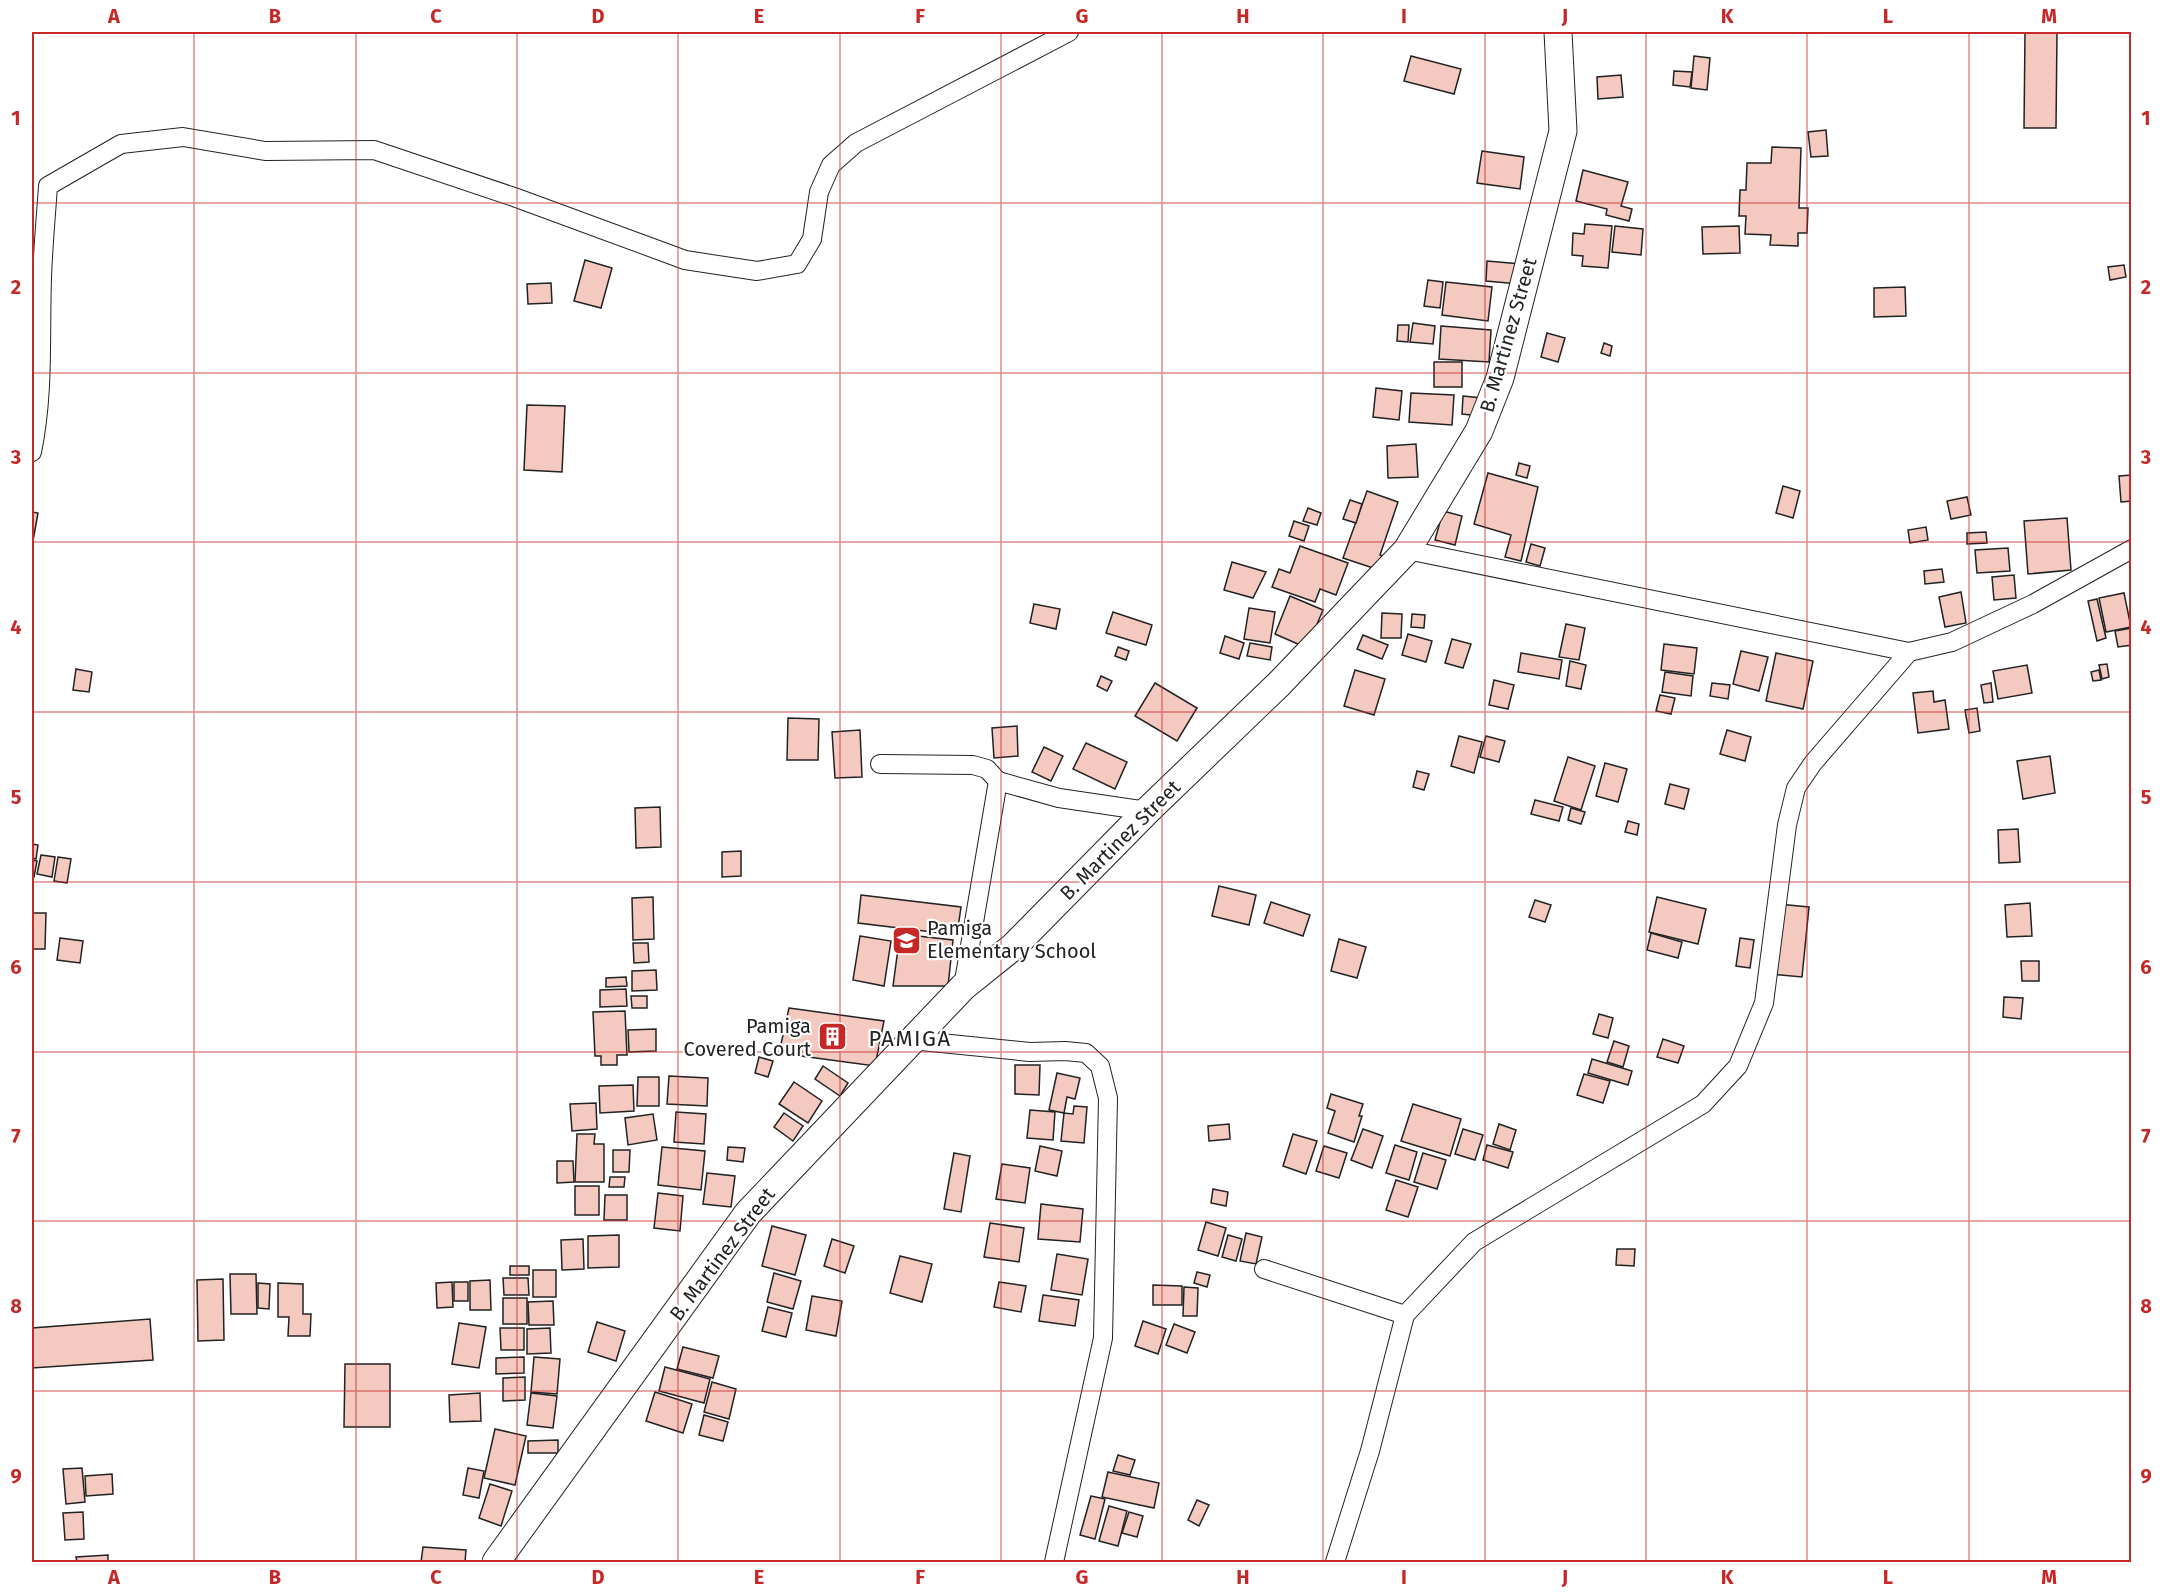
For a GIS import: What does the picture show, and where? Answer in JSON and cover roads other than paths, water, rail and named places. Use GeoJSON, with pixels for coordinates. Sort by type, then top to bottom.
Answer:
{"type":"FeatureCollection","features":[{"type":"Feature","properties":{"kind":"street"},"geometry":{"type":"LineString","coordinates":[[32,452],[38,424],[43,346],[42,279],[48,186],[121,144],[183,137],[265,151],[374,150],[514,196],[685,260],[757,271],[797,264],[812,239],[819,192],[831,165],[856,143],[1069,32]]}},
{"type":"Feature","properties":{"kind":"street","name":"B. Martinez Street"},"geometry":{"type":"LineString","coordinates":[[496,1563],[748,1213],[963,987],[1014,946],[1147,811],[1279,684],[1407,550],[1479,431],[1500,378],[1563,131],[1558,32]]}},
{"type":"Feature","properties":{"kind":"street"},"geometry":{"type":"LineString","coordinates":[[1407,550],[1909,652],[1952,642],[2033,604],[2132,549]]}},
{"type":"Feature","properties":{"kind":"street"},"geometry":{"type":"LineString","coordinates":[[1335,1563],[1370,1451],[1405,1315],[1474,1242],[1702,1104],[1738,1066],[1764,1003],[1787,825],[1796,788],[1813,763],[1909,652]]}},
{"type":"Feature","properties":{"kind":"street"},"geometry":{"type":"LineString","coordinates":[[880,764],[973,765],[987,769],[998,781],[1059,798],[1147,811]]}},
{"type":"Feature","properties":{"kind":"street"},"geometry":{"type":"LineString","coordinates":[[963,987],[998,781]]}},
{"type":"Feature","properties":{"kind":"street"},"geometry":{"type":"LineString","coordinates":[[911,1040],[1030,1052],[1086,1053],[1100,1066],[1108,1098],[1103,1338],[1054,1563]]}},
{"type":"Feature","properties":{"kind":"street"},"geometry":{"type":"LineString","coordinates":[[1264,1269],[1405,1315]]}},
{"type":"Feature","properties":{"kind":"place","name":"Pamiga Elementary School"},"geometry":{"type":"Point","coordinates":[906,940]}},
{"type":"Feature","properties":{"kind":"place","name":"Pamiga Covered Court"},"geometry":{"type":"Point","coordinates":[832,1037]}},
{"type":"Feature","properties":{"kind":"district","name":"PAMIGA"},"geometry":{"type":"Point","coordinates":[910,1038]}}]}
